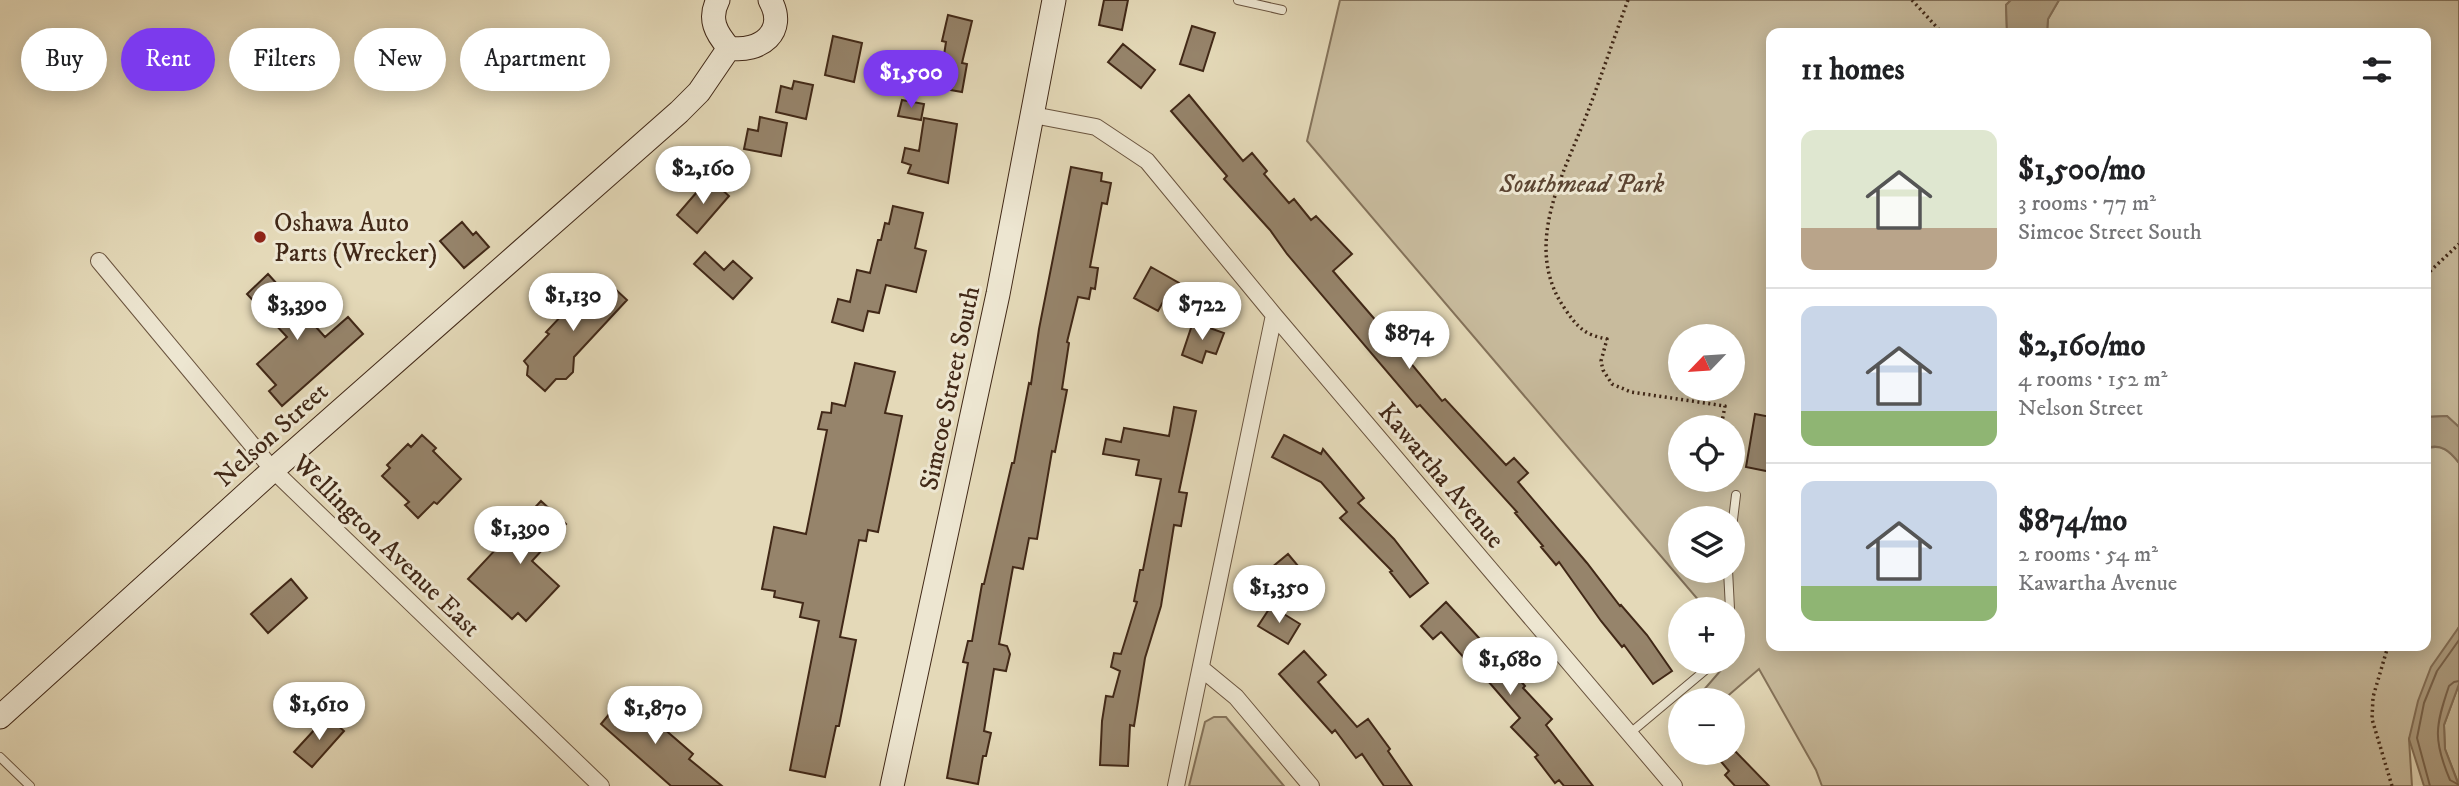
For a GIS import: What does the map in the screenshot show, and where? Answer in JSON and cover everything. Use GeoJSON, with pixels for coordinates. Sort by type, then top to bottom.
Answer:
{"type":"FeatureCollection","features":[{"type":"Feature","properties":{"kind":"street"},"geometry":{"type":"LineString","coordinates":[[718,0],[713,17],[714,27],[729,48],[746,49],[756,47],[772,33],[775,13],[770,0]]}},
{"type":"Feature","properties":{"kind":"street","name":"Simcoe Street South"},"geometry":{"type":"LineString","coordinates":[[892,786],[998,294],[1054,0]]}},
{"type":"Feature","properties":{"kind":"street","name":"Nelson Street"},"geometry":{"type":"LineString","coordinates":[[0,717],[273,470],[679,112],[699,92],[729,48]]}},
{"type":"Feature","properties":{"kind":"street","name":"Kawartha Avenue"},"geometry":{"type":"LineString","coordinates":[[1033,115],[1096,127],[1147,161],[1674,786]]}},
{"type":"Feature","properties":{"kind":"street","name":"Wellington Avenue East"},"geometry":{"type":"LineString","coordinates":[[99,261],[273,470],[601,786]]}},
{"type":"Feature","properties":{"kind":"street"},"geometry":{"type":"LineString","coordinates":[[1175,786],[1202,669],[1275,314]]}},
{"type":"Feature","properties":{"kind":"street"},"geometry":{"type":"LineString","coordinates":[[1202,669],[1236,697],[1311,786]]}},
{"type":"Feature","properties":{"kind":"lane"},"geometry":{"type":"LineString","coordinates":[[1238,0],[1282,10]]}},
{"type":"Feature","properties":{"kind":"lane"},"geometry":{"type":"LineString","coordinates":[[1735,506],[1736,495]]}},
{"type":"Feature","properties":{"kind":"lane"},"geometry":{"type":"LineString","coordinates":[[1629,734],[1701,674]]}},
{"type":"Feature","properties":{"kind":"lane"},"geometry":{"type":"LineString","coordinates":[[0,758],[30,786]]}},
{"type":"Feature","properties":{"kind":"path"},"geometry":{"type":"LineString","coordinates":[[1628,0],[1549,211],[1545,251],[1549,275],[1558,298],[1572,320],[1588,335],[1607,339],[1601,362],[1612,384],[1630,392],[1726,406],[1724,415]]}},
{"type":"Feature","properties":{"kind":"path"},"geometry":{"type":"LineString","coordinates":[[1912,0],[1937,28]]}},
{"type":"Feature","properties":{"kind":"path"},"geometry":{"type":"LineString","coordinates":[[2431,270],[2459,244]]}},
{"type":"Feature","properties":{"kind":"path"},"geometry":{"type":"LineString","coordinates":[[2387,651],[2373,697],[2372,719],[2392,786]]}},
{"type":"Feature","properties":{"kind":"green space","name":"Southmead Park"},"geometry":{"type":"Polygon","coordinates":[[[1340,0],[2011,0],[2006,5],[2007,28],[1766,28],[1766,651],[2431,651],[2431,447],[2449,452],[2459,463],[2459,627],[2409,739],[2412,786],[1822,786],[1816,770],[1759,669],[1737,688],[1705,688],[1718,674],[1745,674],[1745,597],[1696,597],[1684,583],[1745,583],[1745,506],[1668,506],[1668,564],[1307,141],[1340,0]]]}},
{"type":"Feature","properties":{"kind":"green space"},"geometry":{"type":"Polygon","coordinates":[[[2059,0],[2459,0],[2459,427],[2447,416],[2431,417],[2431,28],[2047,28],[2048,19],[2059,0]]]}},
{"type":"Feature","properties":{"kind":"green space"},"geometry":{"type":"Polygon","coordinates":[[[2459,684],[2459,785],[2445,749],[2444,725],[2459,684]]]}},
{"type":"Feature","properties":{"kind":"green space"},"geometry":{"type":"Polygon","coordinates":[[[1214,717],[1226,717],[1284,786],[1189,786],[1205,722],[1214,717]]]}},
{"type":"Feature","properties":{"kind":"water"},"geometry":{"type":"Polygon","coordinates":[[[2011,0],[2059,0],[2048,19],[2047,28],[2007,28],[2006,5],[2011,0]]]}},
{"type":"Feature","properties":{"kind":"water"},"geometry":{"type":"Polygon","coordinates":[[[2447,416],[2459,427],[2459,463],[2445,449],[2431,448],[2431,417],[2447,416]]]}},
{"type":"Feature","properties":{"kind":"water"},"geometry":{"type":"Polygon","coordinates":[[[2459,627],[2459,684],[2444,725],[2445,749],[2459,786],[2424,786],[2409,739],[2418,701],[2431,667],[2459,627]]]}},
{"type":"Feature","properties":{"kind":"building"},"geometry":{"type":"Polygon","coordinates":[[[1104,0],[1128,0],[1122,30],[1099,25],[1104,0]]]}},
{"type":"Feature","properties":{"kind":"building"},"geometry":{"type":"Polygon","coordinates":[[[948,15],[972,21],[962,63],[967,64],[962,92],[939,88],[946,42],[942,41],[948,15]]]}},
{"type":"Feature","properties":{"kind":"building"},"geometry":{"type":"Polygon","coordinates":[[[1192,26],[1215,33],[1203,71],[1180,64],[1192,26]]]}},
{"type":"Feature","properties":{"kind":"building"},"geometry":{"type":"Polygon","coordinates":[[[833,36],[862,43],[854,82],[825,75],[833,36]]]}},
{"type":"Feature","properties":{"kind":"building"},"geometry":{"type":"Polygon","coordinates":[[[1123,44],[1155,70],[1141,88],[1108,62],[1123,44]]]}},
{"type":"Feature","properties":{"kind":"building"},"geometry":{"type":"Polygon","coordinates":[[[794,81],[813,85],[806,119],[776,112],[781,86],[792,89],[794,81]]]}},
{"type":"Feature","properties":{"kind":"building"},"geometry":{"type":"Polygon","coordinates":[[[1189,95],[1243,161],[1252,153],[1267,171],[1264,174],[1289,203],[1294,199],[1311,220],[1316,216],[1352,254],[1333,271],[1384,330],[1391,324],[1407,342],[1399,349],[1442,401],[1445,399],[1506,465],[1514,458],[1528,473],[1518,482],[1647,635],[1668,665],[1668,674],[1653,684],[1624,645],[1622,647],[1601,621],[1559,562],[1556,565],[1541,547],[1543,546],[1515,513],[1517,512],[1420,405],[1417,407],[1287,254],[1270,230],[1224,179],[1227,176],[1171,111],[1189,95]]]}},
{"type":"Feature","properties":{"kind":"building"},"geometry":{"type":"Polygon","coordinates":[[[902,100],[924,104],[921,120],[898,116],[902,100]]]}},
{"type":"Feature","properties":{"kind":"building"},"geometry":{"type":"Polygon","coordinates":[[[760,117],[787,123],[781,156],[744,149],[748,129],[758,131],[760,117]]]}},
{"type":"Feature","properties":{"kind":"building"},"geometry":{"type":"Polygon","coordinates":[[[924,118],[957,124],[948,183],[908,173],[911,165],[902,162],[905,148],[919,151],[924,118]]]}},
{"type":"Feature","properties":{"kind":"building"},"geometry":{"type":"Polygon","coordinates":[[[1071,167],[1102,173],[1101,181],[1111,183],[1107,204],[1102,203],[1090,267],[1098,268],[1095,289],[1091,288],[1089,299],[1078,297],[1067,342],[1062,389],[1067,390],[1055,452],[1052,451],[1037,539],[1029,538],[1023,569],[1013,567],[999,644],[1007,646],[1010,654],[1006,671],[994,669],[984,731],[991,733],[978,784],[947,778],[968,663],[963,662],[968,641],[972,641],[982,584],[1014,463],[1071,167]]]}},
{"type":"Feature","properties":{"kind":"building"},"geometry":{"type":"Polygon","coordinates":[[[709,178],[729,196],[697,233],[677,215],[709,178]]]}},
{"type":"Feature","properties":{"kind":"building"},"geometry":{"type":"Polygon","coordinates":[[[893,206],[923,213],[915,248],[926,251],[916,292],[886,285],[879,313],[868,311],[863,331],[832,322],[838,299],[850,302],[857,270],[870,273],[878,240],[881,240],[885,223],[889,224],[893,206]]]}},
{"type":"Feature","properties":{"kind":"building"},"geometry":{"type":"Polygon","coordinates":[[[462,222],[473,235],[476,232],[489,247],[464,268],[440,241],[462,222]]]}},
{"type":"Feature","properties":{"kind":"building"},"geometry":{"type":"Polygon","coordinates":[[[705,252],[724,270],[733,261],[752,278],[733,299],[694,264],[705,252]]]}},
{"type":"Feature","properties":{"kind":"building"},"geometry":{"type":"Polygon","coordinates":[[[1151,267],[1179,283],[1169,303],[1164,300],[1158,311],[1134,298],[1151,267]]]}},
{"type":"Feature","properties":{"kind":"building"},"geometry":{"type":"Polygon","coordinates":[[[268,274],[325,337],[348,317],[363,334],[282,406],[269,391],[276,385],[257,364],[287,337],[247,294],[268,274]]]}},
{"type":"Feature","properties":{"kind":"building"},"geometry":{"type":"Polygon","coordinates":[[[600,275],[627,300],[574,357],[573,372],[566,379],[556,379],[545,391],[527,375],[528,366],[524,361],[549,334],[546,332],[600,275]]]}},
{"type":"Feature","properties":{"kind":"building"},"geometry":{"type":"Polygon","coordinates":[[[1193,322],[1224,333],[1216,354],[1206,351],[1202,363],[1182,355],[1193,322]]]}},
{"type":"Feature","properties":{"kind":"building"},"geometry":{"type":"Polygon","coordinates":[[[855,363],[895,372],[885,413],[902,416],[878,532],[868,530],[866,541],[859,540],[840,637],[856,640],[839,726],[836,726],[825,777],[790,770],[819,621],[800,617],[803,603],[774,597],[775,591],[762,589],[774,527],[806,534],[827,430],[818,429],[822,412],[831,413],[832,403],[845,406],[855,363]]]}},
{"type":"Feature","properties":{"kind":"building"},"geometry":{"type":"Polygon","coordinates":[[[1174,407],[1196,411],[1179,492],[1187,493],[1181,526],[1174,525],[1161,606],[1145,658],[1134,726],[1130,725],[1128,766],[1100,765],[1106,696],[1113,697],[1120,671],[1111,667],[1114,653],[1121,654],[1137,602],[1134,601],[1140,570],[1143,570],[1161,479],[1136,475],[1139,460],[1103,454],[1106,439],[1121,442],[1124,428],[1169,436],[1174,407]]]}},
{"type":"Feature","properties":{"kind":"building"},"geometry":{"type":"Polygon","coordinates":[[[1755,414],[1766,416],[1766,471],[1746,467],[1755,414]]]}},
{"type":"Feature","properties":{"kind":"building"},"geometry":{"type":"Polygon","coordinates":[[[422,435],[436,448],[433,451],[461,479],[437,504],[434,502],[418,518],[405,505],[409,502],[382,476],[390,468],[387,465],[408,444],[411,447],[422,435]]]}},
{"type":"Feature","properties":{"kind":"building"},"geometry":{"type":"Polygon","coordinates":[[[1284,435],[1321,454],[1323,449],[1364,498],[1358,503],[1394,539],[1428,583],[1410,597],[1390,572],[1392,571],[1340,518],[1347,512],[1321,482],[1272,457],[1284,435]]]}},
{"type":"Feature","properties":{"kind":"building"},"geometry":{"type":"Polygon","coordinates":[[[541,501],[566,524],[532,561],[559,586],[526,621],[518,613],[512,619],[468,579],[541,501]]]}},
{"type":"Feature","properties":{"kind":"building"},"geometry":{"type":"Polygon","coordinates":[[[1288,554],[1309,579],[1292,593],[1271,568],[1288,554]]]}},
{"type":"Feature","properties":{"kind":"building"},"geometry":{"type":"Polygon","coordinates":[[[291,579],[307,598],[268,633],[251,614],[291,579]]]}},
{"type":"Feature","properties":{"kind":"building"},"geometry":{"type":"Polygon","coordinates":[[[1446,602],[1501,662],[1503,661],[1525,686],[1523,688],[1552,719],[1546,725],[1593,786],[1564,786],[1559,780],[1555,783],[1535,757],[1538,755],[1511,727],[1520,718],[1441,632],[1433,639],[1421,626],[1446,602]]]}},
{"type":"Feature","properties":{"kind":"building"},"geometry":{"type":"Polygon","coordinates":[[[1271,606],[1300,624],[1288,644],[1258,626],[1271,606]]]}},
{"type":"Feature","properties":{"kind":"building"},"geometry":{"type":"Polygon","coordinates":[[[1304,651],[1326,675],[1318,682],[1357,727],[1368,719],[1412,786],[1384,786],[1362,754],[1356,758],[1335,730],[1332,733],[1279,674],[1304,651]]]}},
{"type":"Feature","properties":{"kind":"building"},"geometry":{"type":"Polygon","coordinates":[[[625,695],[693,754],[689,759],[722,786],[671,786],[601,724],[625,695]]]}},
{"type":"Feature","properties":{"kind":"building"},"geometry":{"type":"Polygon","coordinates":[[[327,716],[344,731],[312,767],[294,752],[327,716]]]}},
{"type":"Feature","properties":{"kind":"building"},"geometry":{"type":"Polygon","coordinates":[[[1745,761],[1769,786],[1735,786],[1725,775],[1729,771],[1724,765],[1745,765],[1745,761]]]}},
{"type":"Feature","properties":{"kind":"place","name":"Oshawa Auto Parts (Wrecker)"},"geometry":{"type":"Point","coordinates":[260,237]}}]}
